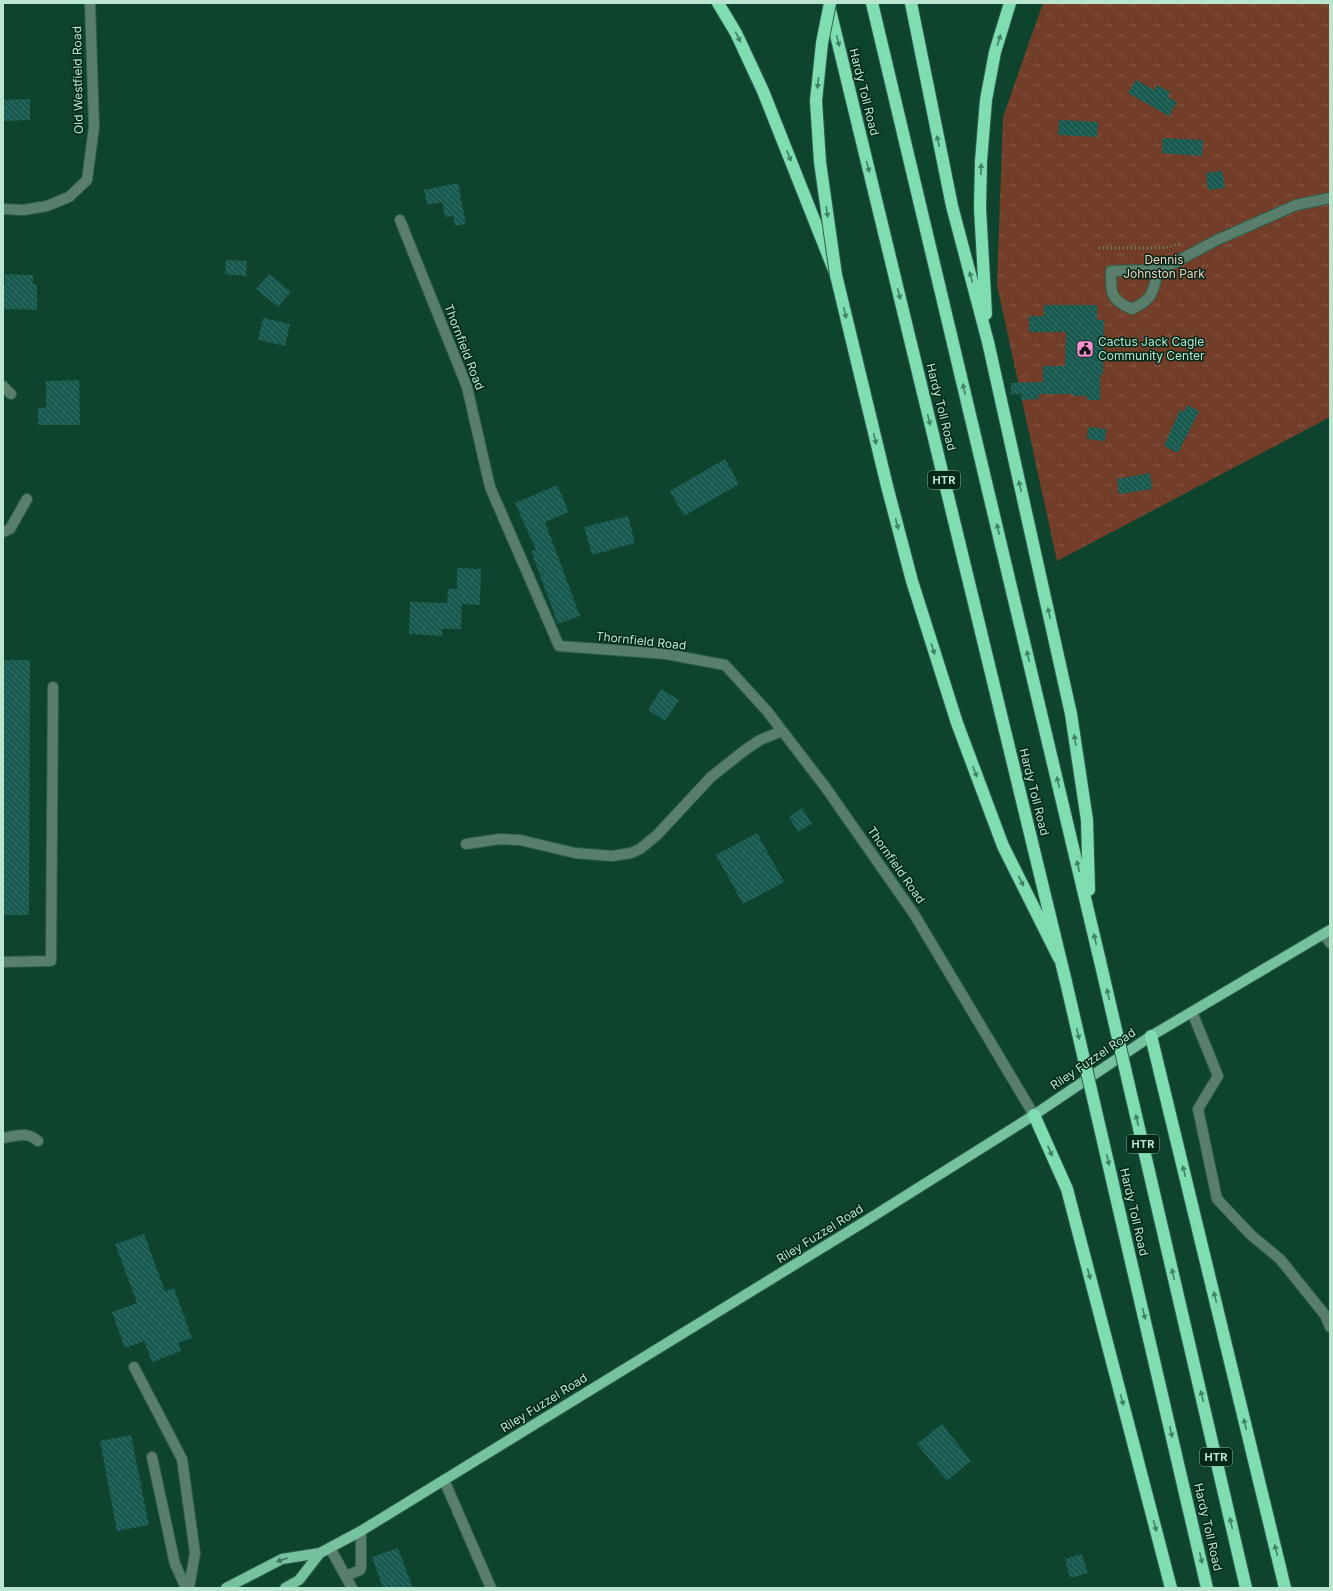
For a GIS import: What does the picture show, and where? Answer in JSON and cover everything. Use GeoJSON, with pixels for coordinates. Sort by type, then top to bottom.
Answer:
{"type":"FeatureCollection","features":[{"type":"Feature","properties":{"kind":"highway"},"geometry":{"type":"LineString","coordinates":[[718,3],[736,33],[763,91],[836,275]]}},
{"type":"Feature","properties":{"kind":"highway"},"geometry":{"type":"LineString","coordinates":[[829,3],[822,43],[816,101],[820,162],[836,275],[887,486],[912,581],[956,723],[1004,846],[1060,958]]}},
{"type":"Feature","properties":{"kind":"highway","name":"Hardy Toll Road"},"geometry":{"type":"LineString","coordinates":[[829,3],[1066,982],[1208,1588]]}},
{"type":"Feature","properties":{"kind":"highway","name":"Hardy Toll Road"},"geometry":{"type":"LineString","coordinates":[[872,3],[1090,918],[1246,1588]]}},
{"type":"Feature","properties":{"kind":"highway"},"geometry":{"type":"LineString","coordinates":[[911,3],[952,206],[988,342],[1071,714],[1086,820],[1090,918]]}},
{"type":"Feature","properties":{"kind":"highway"},"geometry":{"type":"LineString","coordinates":[[988,342],[980,208],[981,161],[986,100],[995,52],[1010,3]]}},
{"type":"Feature","properties":{"kind":"highway"},"geometry":{"type":"LineString","coordinates":[[1151,1036],[1285,1588]]}},
{"type":"Feature","properties":{"kind":"highway"},"geometry":{"type":"LineString","coordinates":[[1034,1115],[1067,1189],[1171,1588]]}},
{"type":"Feature","properties":{"kind":"main road","name":"Riley Fuzzel Road"},"geometry":{"type":"LineString","coordinates":[[226,1588],[282,1559],[320,1553],[361,1530],[864,1222],[1034,1115],[1151,1036],[1327,932]]}},
{"type":"Feature","properties":{"kind":"main road","name":"Riley Fuzzel Road"},"geometry":{"type":"LineString","coordinates":[[284,1588],[299,1580],[320,1553]]}},
{"type":"Feature","properties":{"kind":"street","name":"Old Westfield Road"},"geometry":{"type":"LineString","coordinates":[[3,209],[23,210],[48,206],[68,197],[87,180],[94,127],[90,3]]}},
{"type":"Feature","properties":{"kind":"street"},"geometry":{"type":"LineString","coordinates":[[1160,268],[1155,280],[1153,292],[1145,302],[1132,308],[1119,303],[1111,290],[1111,271],[1153,270],[1160,268],[1168,266],[1217,240],[1296,205],[1330,198]]}},
{"type":"Feature","properties":{"kind":"street","name":"Thornfield Road"},"geometry":{"type":"LineString","coordinates":[[400,220],[467,387],[490,487],[560,646],[666,654],[725,665],[767,710],[826,788],[914,914],[1034,1115]]}},
{"type":"Feature","properties":{"kind":"street"},"geometry":{"type":"LineString","coordinates":[[3,386],[11,394]]}},
{"type":"Feature","properties":{"kind":"street"},"geometry":{"type":"LineString","coordinates":[[3,532],[10,529],[27,499]]}},
{"type":"Feature","properties":{"kind":"street"},"geometry":{"type":"LineString","coordinates":[[3,962],[51,961],[53,687]]}},
{"type":"Feature","properties":{"kind":"street"},"geometry":{"type":"LineString","coordinates":[[466,844],[500,839],[520,840],[575,853],[612,856],[631,853],[640,849],[657,835],[712,777],[745,750],[760,740],[782,731]]}},
{"type":"Feature","properties":{"kind":"street"},"geometry":{"type":"LineString","coordinates":[[1327,932],[1330,943]]}},
{"type":"Feature","properties":{"kind":"street"},"geometry":{"type":"LineString","coordinates":[[1192,1012],[1218,1076],[1198,1109],[1217,1199],[1251,1235],[1280,1259],[1325,1315],[1330,1328]]}},
{"type":"Feature","properties":{"kind":"street"},"geometry":{"type":"LineString","coordinates":[[3,1138],[32,1135],[38,1141]]}},
{"type":"Feature","properties":{"kind":"street"},"geometry":{"type":"LineString","coordinates":[[134,1367],[182,1460],[195,1553],[188,1588]]}},
{"type":"Feature","properties":{"kind":"street"},"geometry":{"type":"LineString","coordinates":[[152,1457],[175,1564],[188,1588]]}},
{"type":"Feature","properties":{"kind":"street"},"geometry":{"type":"LineString","coordinates":[[444,1480],[491,1588]]}},
{"type":"Feature","properties":{"kind":"street"},"geometry":{"type":"LineString","coordinates":[[346,1576],[360,1570],[361,1568],[361,1530]]}},
{"type":"Feature","properties":{"kind":"street"},"geometry":{"type":"LineString","coordinates":[[330,1548],[352,1588]]}},
{"type":"Feature","properties":{"kind":"path"},"geometry":{"type":"LineString","coordinates":[[1099,248],[1164,248],[1183,242]]}},
{"type":"Feature","properties":{"kind":"green space","name":"Dennis Johnston Park"},"geometry":{"type":"Polygon","coordinates":[[[1043,3],[1330,3],[1330,417],[1057,561],[997,285],[1003,117],[1043,3]]]}},
{"type":"Feature","properties":{"kind":"building"},"geometry":{"type":"Polygon","coordinates":[[[1136,80],[1154,90],[1157,85],[1170,92],[1168,97],[1177,102],[1169,116],[1128,93],[1136,80]]]}},
{"type":"Feature","properties":{"kind":"building"},"geometry":{"type":"Polygon","coordinates":[[[30,99],[30,120],[3,121],[3,100],[30,99]]]}},
{"type":"Feature","properties":{"kind":"building"},"geometry":{"type":"Polygon","coordinates":[[[1059,120],[1098,122],[1097,137],[1058,135],[1059,120]]]}},
{"type":"Feature","properties":{"kind":"building"},"geometry":{"type":"Polygon","coordinates":[[[1163,138],[1203,140],[1202,156],[1162,153],[1163,138]]]}},
{"type":"Feature","properties":{"kind":"building"},"geometry":{"type":"Polygon","coordinates":[[[1222,171],[1225,188],[1208,190],[1206,173],[1222,171]]]}},
{"type":"Feature","properties":{"kind":"building"},"geometry":{"type":"Polygon","coordinates":[[[458,183],[466,224],[455,226],[453,216],[445,217],[442,202],[427,205],[424,190],[458,183]]]}},
{"type":"Feature","properties":{"kind":"building"},"geometry":{"type":"Polygon","coordinates":[[[226,260],[247,261],[246,276],[225,274],[226,260]]]}},
{"type":"Feature","properties":{"kind":"building"},"geometry":{"type":"Polygon","coordinates":[[[5,274],[33,275],[33,284],[37,285],[37,310],[3,309],[3,284],[5,284],[5,274]]]}},
{"type":"Feature","properties":{"kind":"building"},"geometry":{"type":"Polygon","coordinates":[[[269,274],[291,292],[278,307],[256,289],[269,274]]]}},
{"type":"Feature","properties":{"kind":"building","name":"Cactus Jack Cagle Community Center"},"geometry":{"type":"Polygon","coordinates":[[[1044,305],[1097,305],[1097,320],[1104,320],[1103,375],[1100,375],[1100,400],[1087,400],[1087,396],[1073,396],[1073,394],[1039,394],[1039,399],[1021,400],[1021,394],[1011,394],[1011,383],[1043,382],[1043,366],[1065,366],[1066,332],[1029,332],[1029,316],[1044,316],[1044,305]]]}},
{"type":"Feature","properties":{"kind":"building"},"geometry":{"type":"Polygon","coordinates":[[[263,318],[290,324],[285,346],[258,340],[263,318]]]}},
{"type":"Feature","properties":{"kind":"building"},"geometry":{"type":"Polygon","coordinates":[[[79,380],[80,425],[38,425],[38,408],[46,408],[46,381],[79,380]]]}},
{"type":"Feature","properties":{"kind":"building"},"geometry":{"type":"Polygon","coordinates":[[[1187,405],[1199,411],[1178,453],[1164,446],[1180,410],[1184,412],[1187,405]]]}},
{"type":"Feature","properties":{"kind":"building"},"geometry":{"type":"Polygon","coordinates":[[[1088,427],[1106,429],[1105,441],[1087,439],[1088,427]]]}},
{"type":"Feature","properties":{"kind":"building"},"geometry":{"type":"Polygon","coordinates":[[[725,459],[739,484],[684,516],[670,491],[725,459]]]}},
{"type":"Feature","properties":{"kind":"building"},"geometry":{"type":"Polygon","coordinates":[[[1150,473],[1152,489],[1119,494],[1117,479],[1150,473]]]}},
{"type":"Feature","properties":{"kind":"building"},"geometry":{"type":"Polygon","coordinates":[[[557,485],[569,512],[545,522],[580,616],[558,624],[531,551],[536,550],[515,503],[557,485]]]}},
{"type":"Feature","properties":{"kind":"building"},"geometry":{"type":"Polygon","coordinates":[[[628,516],[635,543],[592,555],[584,527],[628,516]]]}},
{"type":"Feature","properties":{"kind":"building"},"geometry":{"type":"Polygon","coordinates":[[[457,568],[481,569],[480,605],[462,604],[461,629],[442,629],[442,636],[409,634],[410,602],[447,603],[448,589],[457,589],[457,568]]]}},
{"type":"Feature","properties":{"kind":"building"},"geometry":{"type":"Polygon","coordinates":[[[3,660],[30,660],[29,915],[3,915],[3,660]]]}},
{"type":"Feature","properties":{"kind":"building"},"geometry":{"type":"Polygon","coordinates":[[[661,689],[679,700],[665,721],[648,710],[661,689]]]}},
{"type":"Feature","properties":{"kind":"building"},"geometry":{"type":"Polygon","coordinates":[[[802,808],[812,824],[798,832],[789,817],[802,808]]]}},
{"type":"Feature","properties":{"kind":"building"},"geometry":{"type":"Polygon","coordinates":[[[757,833],[784,882],[743,904],[716,855],[757,833]]]}},
{"type":"Feature","properties":{"kind":"building"},"geometry":{"type":"Polygon","coordinates":[[[144,1234],[165,1291],[174,1288],[192,1338],[178,1343],[181,1351],[152,1362],[144,1341],[125,1348],[112,1312],[137,1303],[115,1244],[144,1234]]]}},
{"type":"Feature","properties":{"kind":"building"},"geometry":{"type":"Polygon","coordinates":[[[942,1424],[971,1461],[947,1481],[917,1444],[942,1424]]]}},
{"type":"Feature","properties":{"kind":"building"},"geometry":{"type":"Polygon","coordinates":[[[131,1435],[149,1525],[117,1531],[100,1441],[131,1435]]]}},
{"type":"Feature","properties":{"kind":"building"},"geometry":{"type":"Polygon","coordinates":[[[398,1548],[413,1588],[383,1588],[372,1557],[398,1548]]]}},
{"type":"Feature","properties":{"kind":"building"},"geometry":{"type":"Polygon","coordinates":[[[1082,1554],[1088,1573],[1070,1578],[1065,1559],[1082,1554]]]}},
{"type":"Feature","properties":{"kind":"place","name":"Cactus Jack Cagle Community Center"},"geometry":{"type":"Point","coordinates":[1085,349]}}]}
